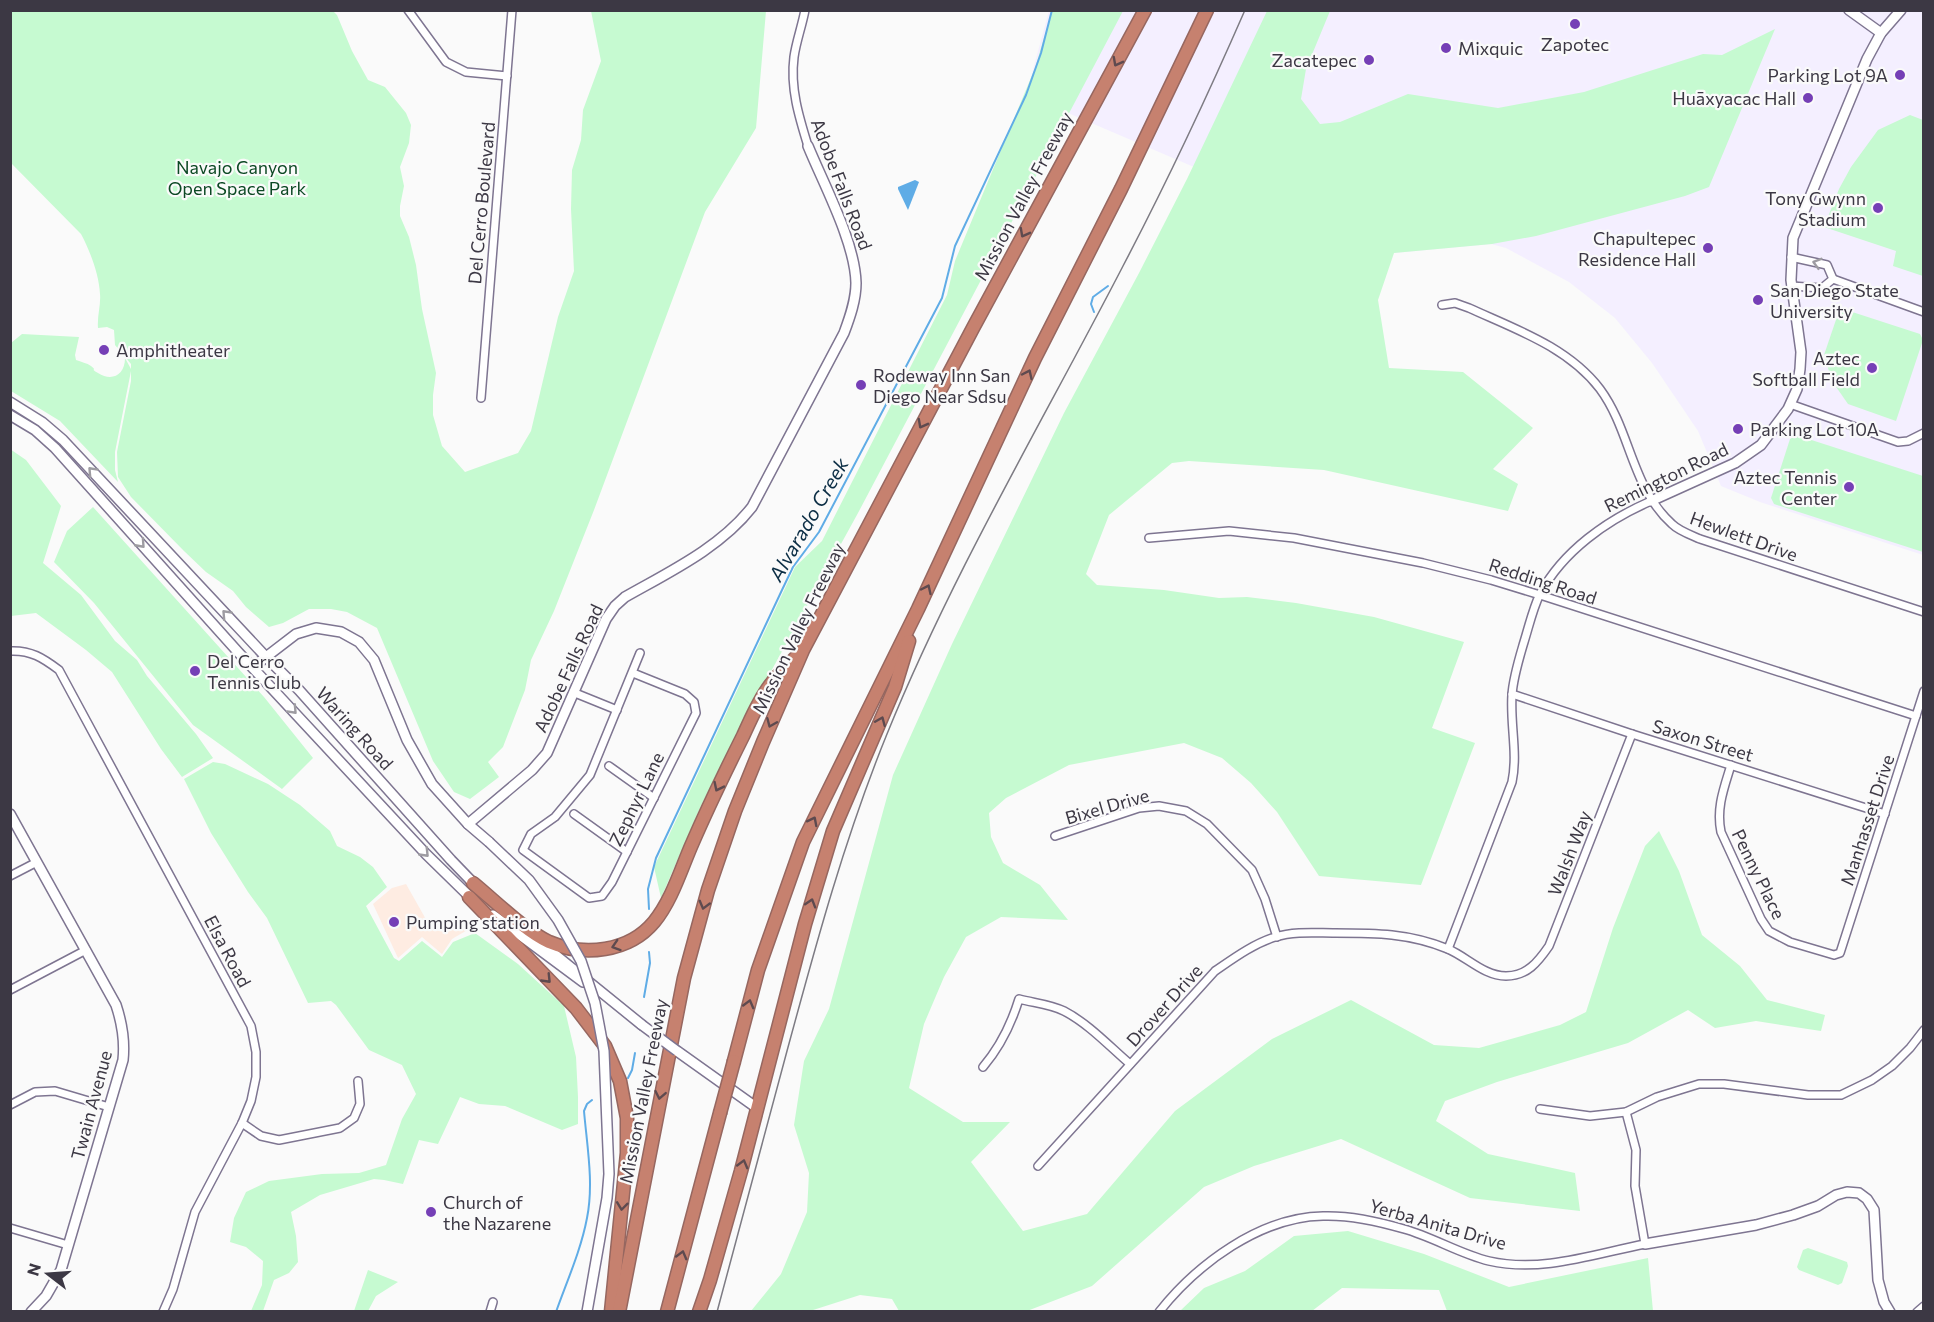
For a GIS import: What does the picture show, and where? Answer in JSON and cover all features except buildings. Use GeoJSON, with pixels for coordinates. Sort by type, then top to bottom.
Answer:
{"type":"FeatureCollection","features":[{"type":"Feature","properties":{"kind":"highway","name":"Mission Valley Freeway"},"geometry":{"type":"LineString","coordinates":[[619,1311],[684,978],[708,890],[735,811],[803,650],[1144,10]]}},
{"type":"Feature","properties":{"kind":"highway"},"geometry":{"type":"LineString","coordinates":[[667,1311],[758,970],[803,842],[918,609],[1035,358],[1121,189],[1206,10]]}},
{"type":"Feature","properties":{"kind":"highway"},"geometry":{"type":"LineString","coordinates":[[699,1311],[710,1280],[805,924],[833,831],[895,687],[918,609]]}},
{"type":"Feature","properties":{"kind":"highway"},"geometry":{"type":"LineString","coordinates":[[473,883],[548,942],[567,948],[588,951],[610,949],[644,932],[664,907],[704,816],[770,684],[803,650]]}},
{"type":"Feature","properties":{"kind":"highway"},"geometry":{"type":"LineString","coordinates":[[469,897],[576,1008],[605,1046],[620,1081],[627,1118],[627,1153],[611,1311]]}},
{"type":"Feature","properties":{"kind":"street"},"geometry":{"type":"LineString","coordinates":[[408,10],[446,62],[466,72],[507,76]]}},
{"type":"Feature","properties":{"kind":"street","name":"Del Cerro Boulevard"},"geometry":{"type":"LineString","coordinates":[[481,398],[512,10]]}},
{"type":"Feature","properties":{"kind":"street","name":"Adobe Falls Road"},"geometry":{"type":"LineString","coordinates":[[468,824],[541,761],[547,753],[606,620],[615,606],[625,597],[699,555],[734,527],[752,507],[852,314],[856,285],[854,261],[848,241],[808,146],[794,91],[794,58],[805,10]]}},
{"type":"Feature","properties":{"kind":"street"},"geometry":{"type":"LineString","coordinates":[[1849,10],[1881,33]]}},
{"type":"Feature","properties":{"kind":"street","name":"Remington Road"},"geometry":{"type":"LineString","coordinates":[[1448,949],[1512,782],[1515,760],[1512,694],[1523,646],[1540,595],[1559,567],[1583,543],[1609,523],[1651,501],[1735,463],[1761,445],[1790,404],[1797,389],[1801,352],[1791,286],[1793,238],[1868,59],[1881,33],[1901,10]]}},
{"type":"Feature","properties":{"kind":"street"},"geometry":{"type":"LineString","coordinates":[[1791,257],[1827,265],[1833,279],[1923,312]]}},
{"type":"Feature","properties":{"kind":"street"},"geometry":{"type":"LineString","coordinates":[[1791,286],[1822,288],[1833,279]]}},
{"type":"Feature","properties":{"kind":"street","name":"Hewlett Drive"},"geometry":{"type":"LineString","coordinates":[[1442,305],[1455,303],[1469,308],[1554,347],[1582,369],[1600,389],[1615,414],[1638,475],[1651,501],[1674,526],[1700,539],[1923,612]]}},
{"type":"Feature","properties":{"kind":"street","name":"Waring Road"},"geometry":{"type":"LineString","coordinates":[[10,402],[42,422],[63,440],[299,690],[473,883],[539,942],[642,1025],[757,1108]]}},
{"type":"Feature","properties":{"kind":"street"},"geometry":{"type":"LineString","coordinates":[[1790,404],[1898,442],[1908,441],[1923,433]]}},
{"type":"Feature","properties":{"kind":"street","name":"Waring Road"},"geometry":{"type":"LineString","coordinates":[[10,415],[35,430],[55,448],[253,667],[426,854],[469,897],[569,974],[603,994]]}},
{"type":"Feature","properties":{"kind":"street","name":"Redding Road"},"geometry":{"type":"LineString","coordinates":[[1149,538],[1229,531],[1294,538],[1423,563],[1540,595],[1916,716]]}},
{"type":"Feature","properties":{"kind":"street"},"geometry":{"type":"LineString","coordinates":[[253,667],[296,634],[316,628],[341,632],[359,642],[374,660],[407,740],[432,784],[468,824],[529,880],[558,920],[581,961],[595,1003],[604,1051],[609,1174],[607,1198],[587,1311]]}},
{"type":"Feature","properties":{"kind":"street","name":"Elsa Road"},"geometry":{"type":"LineString","coordinates":[[10,651],[38,655],[59,670],[251,1026],[256,1052],[256,1077],[251,1101],[242,1123],[195,1212],[173,1289],[163,1311]]}},
{"type":"Feature","properties":{"kind":"street"},"geometry":{"type":"LineString","coordinates":[[574,693],[617,710],[640,653]]}},
{"type":"Feature","properties":{"kind":"street","name":"Zephyr Lane"},"geometry":{"type":"LineString","coordinates":[[617,710],[590,775],[555,817],[531,834],[523,850],[589,898],[602,896],[612,882],[696,713],[694,702],[685,694],[633,673]]}},
{"type":"Feature","properties":{"kind":"street","name":"Manhasset Drive"},"geometry":{"type":"LineString","coordinates":[[1834,955],[1840,952],[1923,691]]}},
{"type":"Feature","properties":{"kind":"street","name":"Saxon Street"},"geometry":{"type":"LineString","coordinates":[[1512,694],[1885,814]]}},
{"type":"Feature","properties":{"kind":"street","name":"Walsh Way"},"geometry":{"type":"LineString","coordinates":[[1521,973],[1539,960],[1549,946],[1632,734]]}},
{"type":"Feature","properties":{"kind":"street","name":"Penny Place"},"geometry":{"type":"LineString","coordinates":[[1731,765],[1718,817],[1721,832],[1761,919],[1769,931],[1790,942],[1834,955]]}},
{"type":"Feature","properties":{"kind":"street"},"geometry":{"type":"LineString","coordinates":[[609,766],[654,798]]}},
{"type":"Feature","properties":{"kind":"street","name":"Bixel Drive"},"geometry":{"type":"LineString","coordinates":[[1055,836],[1149,806],[1168,806],[1193,814],[1208,824],[1252,870],[1265,899],[1277,937]]}},
{"type":"Feature","properties":{"kind":"street","name":"Twain Avenue"},"geometry":{"type":"LineString","coordinates":[[10,814],[116,1005],[124,1045],[123,1060],[61,1270],[46,1296],[31,1311]]}},
{"type":"Feature","properties":{"kind":"street"},"geometry":{"type":"LineString","coordinates":[[574,814],[627,852]]}},
{"type":"Feature","properties":{"kind":"street"},"geometry":{"type":"LineString","coordinates":[[10,876],[38,862]]}},
{"type":"Feature","properties":{"kind":"street","name":"Drover Drive"},"geometry":{"type":"LineString","coordinates":[[1038,1166],[1215,971],[1245,951],[1277,937],[1299,933],[1389,933],[1407,936],[1448,949],[1493,974],[1507,976],[1521,973]]}},
{"type":"Feature","properties":{"kind":"street"},"geometry":{"type":"LineString","coordinates":[[10,990],[86,950]]}},
{"type":"Feature","properties":{"kind":"street"},"geometry":{"type":"LineString","coordinates":[[982,1067],[1004,1038],[1018,999],[1063,1010],[1130,1064]]}},
{"type":"Feature","properties":{"kind":"street"},"geometry":{"type":"LineString","coordinates":[[1540,1109],[1590,1116],[1626,1112],[1658,1097],[1699,1084],[1724,1084],[1808,1095],[1841,1095],[1872,1080],[1892,1066],[1910,1048],[1923,1030]]}},
{"type":"Feature","properties":{"kind":"street"},"geometry":{"type":"LineString","coordinates":[[242,1123],[261,1136],[279,1140],[340,1128],[354,1118],[360,1104],[358,1081]]}},
{"type":"Feature","properties":{"kind":"street"},"geometry":{"type":"LineString","coordinates":[[10,1105],[35,1092],[55,1091],[109,1107]]}},
{"type":"Feature","properties":{"kind":"street"},"geometry":{"type":"LineString","coordinates":[[1626,1112],[1636,1150],[1635,1186],[1645,1244]]}},
{"type":"Feature","properties":{"kind":"street","name":"Yerba Anita Drive"},"geometry":{"type":"LineString","coordinates":[[1160,1311],[1187,1279],[1236,1243],[1283,1222],[1322,1216],[1365,1218],[1407,1229],[1489,1261],[1537,1266],[1756,1225],[1818,1206],[1836,1195],[1847,1192],[1859,1193],[1867,1199],[1874,1210],[1878,1280],[1884,1302],[1890,1311]]}},
{"type":"Feature","properties":{"kind":"street"},"geometry":{"type":"LineString","coordinates":[[10,1228],[68,1245]]}},
{"type":"Feature","properties":{"kind":"street"},"geometry":{"type":"LineString","coordinates":[[490,1311],[493,1302]]}},
{"type":"Feature","properties":{"kind":"street"},"geometry":{"type":"LineString","coordinates":[[1917,1311],[1923,1306]]}},
{"type":"Feature","properties":{"kind":"shaded area","name":"San Diego State University"},"geometry":{"type":"Polygon","coordinates":[[[1049,11],[1923,11],[1923,555],[1760,502],[1721,486],[1698,431],[1652,363],[1615,318],[1569,282],[1506,248],[1491,244],[1394,253],[1026,95],[1049,11]]]}},
{"type":"Feature","properties":{"kind":"shaded area"},"geometry":{"type":"Polygon","coordinates":[[[406,884],[432,930],[448,932],[462,920],[469,929],[452,939],[442,954],[422,937],[398,958],[373,904],[392,888],[406,884]]]}},
{"type":"Feature","properties":{"kind":"green space","name":"Navajo Canyon Open Space Park"},"geometry":{"type":"Polygon","coordinates":[[[11,10],[332,10],[337,15],[352,51],[368,80],[385,87],[406,113],[411,125],[409,143],[400,167],[404,186],[400,216],[409,237],[416,265],[422,309],[436,373],[433,415],[442,446],[465,472],[518,453],[531,431],[558,317],[574,271],[572,170],[581,140],[583,110],[601,61],[591,11],[766,11],[756,128],[705,212],[594,510],[554,611],[531,660],[525,690],[503,747],[488,762],[499,777],[470,799],[454,792],[433,761],[377,628],[347,612],[331,609],[309,609],[283,623],[269,627],[246,607],[233,591],[206,572],[131,497],[118,477],[117,452],[131,371],[115,452],[118,482],[60,421],[11,391],[11,343],[22,334],[79,337],[76,360],[89,365],[103,376],[113,377],[120,373],[125,358],[131,369],[131,364],[115,345],[114,330],[107,327],[98,328],[100,298],[98,279],[91,255],[81,234],[11,163],[11,10]]]}},
{"type":"Feature","properties":{"kind":"green space"},"geometry":{"type":"Polygon","coordinates":[[[1052,11],[1123,11],[858,513],[735,737],[700,808],[661,898],[654,867],[795,567],[822,541],[947,295],[955,261],[1035,68],[1052,11]]]}},
{"type":"Feature","properties":{"kind":"green space"},"geometry":{"type":"Polygon","coordinates":[[[1267,11],[1330,11],[1306,69],[1301,99],[1320,124],[1340,122],[1408,94],[1498,108],[1584,92],[1703,54],[1722,55],[1775,29],[1709,187],[1685,196],[1536,236],[1492,244],[1394,253],[1378,300],[1389,368],[1463,372],[1533,428],[1493,469],[1518,484],[1508,511],[1324,470],[1189,461],[1172,463],[1109,515],[1086,574],[1097,585],[1164,590],[1219,598],[1247,597],[1296,603],[1374,617],[1464,642],[1432,728],[1475,743],[1421,885],[1319,876],[1277,812],[1251,783],[1222,758],[1184,743],[1069,765],[1006,798],[989,813],[991,837],[1003,863],[1040,885],[1068,920],[1001,917],[966,937],[944,977],[924,1024],[909,1088],[963,1122],[1010,1122],[971,1162],[1023,1231],[1087,1214],[1175,1111],[1272,1039],[1351,1000],[1434,1045],[1479,1048],[1560,1025],[1586,1012],[1613,928],[1645,846],[1659,831],[1679,871],[1702,935],[1740,966],[1767,1000],[1825,1015],[1821,1031],[1756,1021],[1715,1028],[1688,1010],[1628,1043],[1497,1082],[1445,1101],[1436,1121],[1488,1154],[1575,1173],[1580,1211],[1470,1198],[1341,1139],[1254,1166],[1204,1187],[1092,1286],[1027,1311],[899,1311],[892,1299],[860,1295],[810,1311],[751,1311],[781,1274],[807,1212],[809,1173],[794,1125],[804,1061],[829,1009],[893,775],[952,644],[1064,413],[1187,179],[1267,11]]]}},
{"type":"Feature","properties":{"kind":"green space","name":"Tony Gwynn Stadium"},"geometry":{"type":"Polygon","coordinates":[[[1910,115],[1923,120],[1923,276],[1893,266],[1896,251],[1824,227],[1839,189],[1851,167],[1878,130],[1910,115]]]}},
{"type":"Feature","properties":{"kind":"green space","name":"Aztec Softball Field"},"geometry":{"type":"Polygon","coordinates":[[[1840,308],[1920,334],[1923,340],[1896,421],[1848,404],[1832,381],[1824,355],[1840,308]]]}},
{"type":"Feature","properties":{"kind":"green space","name":"Aztec Tennis Center"},"geometry":{"type":"Polygon","coordinates":[[[1796,435],[1923,476],[1923,552],[1774,504],[1771,498],[1790,439],[1796,435]]]}},
{"type":"Feature","properties":{"kind":"green space"},"geometry":{"type":"Polygon","coordinates":[[[10,449],[26,460],[61,506],[43,563],[81,595],[115,641],[137,660],[147,676],[196,734],[213,758],[182,777],[161,749],[112,672],[36,613],[11,616],[10,449]]]}},
{"type":"Feature","properties":{"kind":"green space","name":"Del Cerro Tennis Club"},"geometry":{"type":"Polygon","coordinates":[[[93,507],[264,697],[313,758],[282,789],[193,725],[94,603],[54,562],[67,531],[93,507]]]}},
{"type":"Feature","properties":{"kind":"green space"},"geometry":{"type":"Polygon","coordinates":[[[213,762],[225,764],[268,784],[300,805],[330,831],[337,846],[360,857],[373,867],[387,887],[366,906],[394,958],[399,961],[422,941],[442,957],[453,942],[475,933],[518,964],[564,1006],[576,1057],[578,1124],[562,1130],[505,1106],[479,1104],[460,1097],[438,1144],[419,1140],[403,1184],[374,1179],[320,1195],[291,1212],[298,1262],[289,1273],[274,1280],[263,1311],[251,1311],[262,1285],[263,1261],[246,1247],[230,1242],[234,1218],[246,1192],[269,1181],[322,1174],[359,1173],[386,1165],[402,1119],[416,1094],[402,1065],[369,1050],[336,1005],[331,1001],[308,1003],[267,918],[211,833],[184,779],[213,762]]]}},
{"type":"Feature","properties":{"kind":"green space"},"geometry":{"type":"Polygon","coordinates":[[[1348,1231],[1424,1254],[1509,1287],[1648,1258],[1653,1311],[1447,1311],[1439,1290],[1342,1288],[1312,1311],[1180,1311],[1204,1288],[1245,1271],[1294,1236],[1348,1231]]]}},
{"type":"Feature","properties":{"kind":"green space"},"geometry":{"type":"Polygon","coordinates":[[[1808,1248],[1847,1262],[1848,1266],[1842,1283],[1838,1285],[1799,1270],[1797,1267],[1803,1250],[1808,1248]]]}},
{"type":"Feature","properties":{"kind":"green space"},"geometry":{"type":"Polygon","coordinates":[[[368,1270],[398,1282],[376,1296],[368,1311],[354,1311],[368,1270]]]}},
{"type":"Feature","properties":{"kind":"water"},"geometry":{"type":"Polygon","coordinates":[[[915,180],[919,182],[908,210],[898,187],[915,180]]]}},
{"type":"Feature","properties":{"kind":"waterway","name":"Alvarado Creek"},"geometry":{"type":"LineString","coordinates":[[649,909],[648,889],[656,858],[793,567],[819,532],[942,298],[955,246],[1026,95],[1041,53],[1052,10]]}},
{"type":"Feature","properties":{"kind":"waterway"},"geometry":{"type":"LineString","coordinates":[[1094,312],[1091,304],[1093,297],[1108,286]]}},
{"type":"Feature","properties":{"kind":"waterway","name":"Alvarado Creek"},"geometry":{"type":"LineString","coordinates":[[644,997],[650,963],[649,952]]}},
{"type":"Feature","properties":{"kind":"waterway","name":"Alvarado Creek"},"geometry":{"type":"LineString","coordinates":[[628,1078],[635,1053]]}},
{"type":"Feature","properties":{"kind":"waterway","name":"Alvarado Creek"},"geometry":{"type":"LineString","coordinates":[[556,1312],[587,1218],[590,1178],[584,1111],[592,1100]]}},
{"type":"Feature","properties":{"kind":"tram line"},"geometry":{"type":"LineString","coordinates":[[717,1312],[820,931],[858,812],[887,734],[940,614],[1155,203],[1245,10]]}},
{"type":"Feature","properties":{"kind":"place","name":"Zapotec"},"geometry":{"type":"Point","coordinates":[1575,24]}},
{"type":"Feature","properties":{"kind":"place","name":"Mixquic"},"geometry":{"type":"Point","coordinates":[1446,48]}},
{"type":"Feature","properties":{"kind":"place","name":"Zacatepec"},"geometry":{"type":"Point","coordinates":[1369,60]}},
{"type":"Feature","properties":{"kind":"place","name":"Parking Lot 9A"},"geometry":{"type":"Point","coordinates":[1900,75]}},
{"type":"Feature","properties":{"kind":"place","name":"Huāxyacac Hall"},"geometry":{"type":"Point","coordinates":[1808,98]}},
{"type":"Feature","properties":{"kind":"place","name":"Tony Gwynn Stadium"},"geometry":{"type":"Point","coordinates":[1878,208]}},
{"type":"Feature","properties":{"kind":"place","name":"Chapultepec Residence Hall"},"geometry":{"type":"Point","coordinates":[1708,248]}},
{"type":"Feature","properties":{"kind":"place","name":"San Diego State University"},"geometry":{"type":"Point","coordinates":[1758,300]}},
{"type":"Feature","properties":{"kind":"place","name":"Amphitheater"},"geometry":{"type":"Point","coordinates":[104,350]}},
{"type":"Feature","properties":{"kind":"place","name":"Aztec Softball Field"},"geometry":{"type":"Point","coordinates":[1872,368]}},
{"type":"Feature","properties":{"kind":"place","name":"Rodeway Inn San Diego Near Sdsu"},"geometry":{"type":"Point","coordinates":[861,385]}},
{"type":"Feature","properties":{"kind":"place","name":"Parking Lot 10A"},"geometry":{"type":"Point","coordinates":[1738,429]}},
{"type":"Feature","properties":{"kind":"place","name":"Aztec Tennis Center"},"geometry":{"type":"Point","coordinates":[1849,487]}},
{"type":"Feature","properties":{"kind":"place","name":"Del Cerro Tennis Club"},"geometry":{"type":"Point","coordinates":[195,671]}},
{"type":"Feature","properties":{"kind":"place","name":"Pumping station"},"geometry":{"type":"Point","coordinates":[394,922]}},
{"type":"Feature","properties":{"kind":"place","name":"Church of the Nazarene"},"geometry":{"type":"Point","coordinates":[431,1212]}}]}
